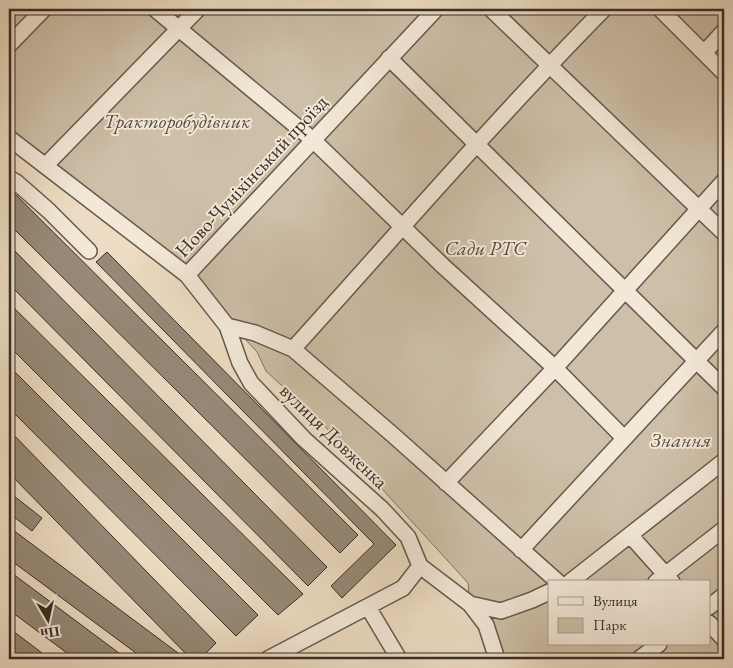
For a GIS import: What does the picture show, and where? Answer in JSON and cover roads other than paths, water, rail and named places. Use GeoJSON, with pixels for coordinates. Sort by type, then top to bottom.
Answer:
{"type":"FeatureCollection","features":[{"type":"Feature","properties":{"kind":"street"},"geometry":{"type":"LineString","coordinates":[[9,45],[44,9]]}},
{"type":"Feature","properties":{"kind":"street"},"geometry":{"type":"LineString","coordinates":[[155,9],[313,140],[443,266],[555,368],[624,438]]}},
{"type":"Feature","properties":{"kind":"street"},"geometry":{"type":"LineString","coordinates":[[45,166],[198,9]]}},
{"type":"Feature","properties":{"kind":"street","name":"Ново-Чуніхінський проїзд"},"geometry":{"type":"LineString","coordinates":[[9,138],[187,275],[436,9]]}},
{"type":"Feature","properties":{"kind":"street"},"geometry":{"type":"LineString","coordinates":[[491,9],[724,233]]}},
{"type":"Feature","properties":{"kind":"street"},"geometry":{"type":"LineString","coordinates":[[293,350],[476,144],[604,9]]}},
{"type":"Feature","properties":{"kind":"street"},"geometry":{"type":"LineString","coordinates":[[660,9],[724,72]]}},
{"type":"Feature","properties":{"kind":"street"},"geometry":{"type":"LineString","coordinates":[[704,53],[724,32]]}},
{"type":"Feature","properties":{"kind":"street"},"geometry":{"type":"LineString","coordinates":[[389,58],[724,388]]}},
{"type":"Feature","properties":{"kind":"street"},"geometry":{"type":"LineString","coordinates":[[9,178],[23,188],[89,251]]}},
{"type":"Feature","properties":{"kind":"street"},"geometry":{"type":"LineString","coordinates":[[446,483],[555,368],[724,182]]}},
{"type":"Feature","properties":{"kind":"street","name":"вулиця Довженка"},"geometry":{"type":"LineString","coordinates":[[187,275],[227,326],[240,364],[251,383],[304,440],[382,509],[408,537],[420,566]]}},
{"type":"Feature","properties":{"kind":"street"},"geometry":{"type":"LineString","coordinates":[[227,326],[255,333],[293,350],[556,580]]}},
{"type":"Feature","properties":{"kind":"street"},"geometry":{"type":"LineString","coordinates":[[521,550],[724,331]]}},
{"type":"Feature","properties":{"kind":"street"},"geometry":{"type":"LineString","coordinates":[[573,580],[724,461]]}},
{"type":"Feature","properties":{"kind":"street"},"geometry":{"type":"LineString","coordinates":[[630,535],[665,579],[724,529]]}},
{"type":"Feature","properties":{"kind":"street"},"geometry":{"type":"LineString","coordinates":[[268,659],[403,588],[420,566],[470,604],[486,625],[497,659]]}},
{"type":"Feature","properties":{"kind":"street"},"geometry":{"type":"LineString","coordinates":[[470,604],[501,611],[548,592]]}},
{"type":"Feature","properties":{"kind":"street"},"geometry":{"type":"LineString","coordinates":[[710,606],[724,595]]}},
{"type":"Feature","properties":{"kind":"street"},"geometry":{"type":"LineString","coordinates":[[368,608],[398,659]]}},
{"type":"Feature","properties":{"kind":"street"},"geometry":{"type":"LineString","coordinates":[[710,624],[724,640]]}},
{"type":"Feature","properties":{"kind":"street"},"geometry":{"type":"LineString","coordinates":[[639,659],[656,646]]}},
{"type":"Feature","properties":{"kind":"park label","name":"Тракторобудівник"},"geometry":{"type":"Point","coordinates":[177,121]}},
{"type":"Feature","properties":{"kind":"park label","name":"Сади РТС"},"geometry":{"type":"Point","coordinates":[485,248]}},
{"type":"Feature","properties":{"kind":"park label","name":"Знання"},"geometry":{"type":"Point","coordinates":[681,440]}}]}
